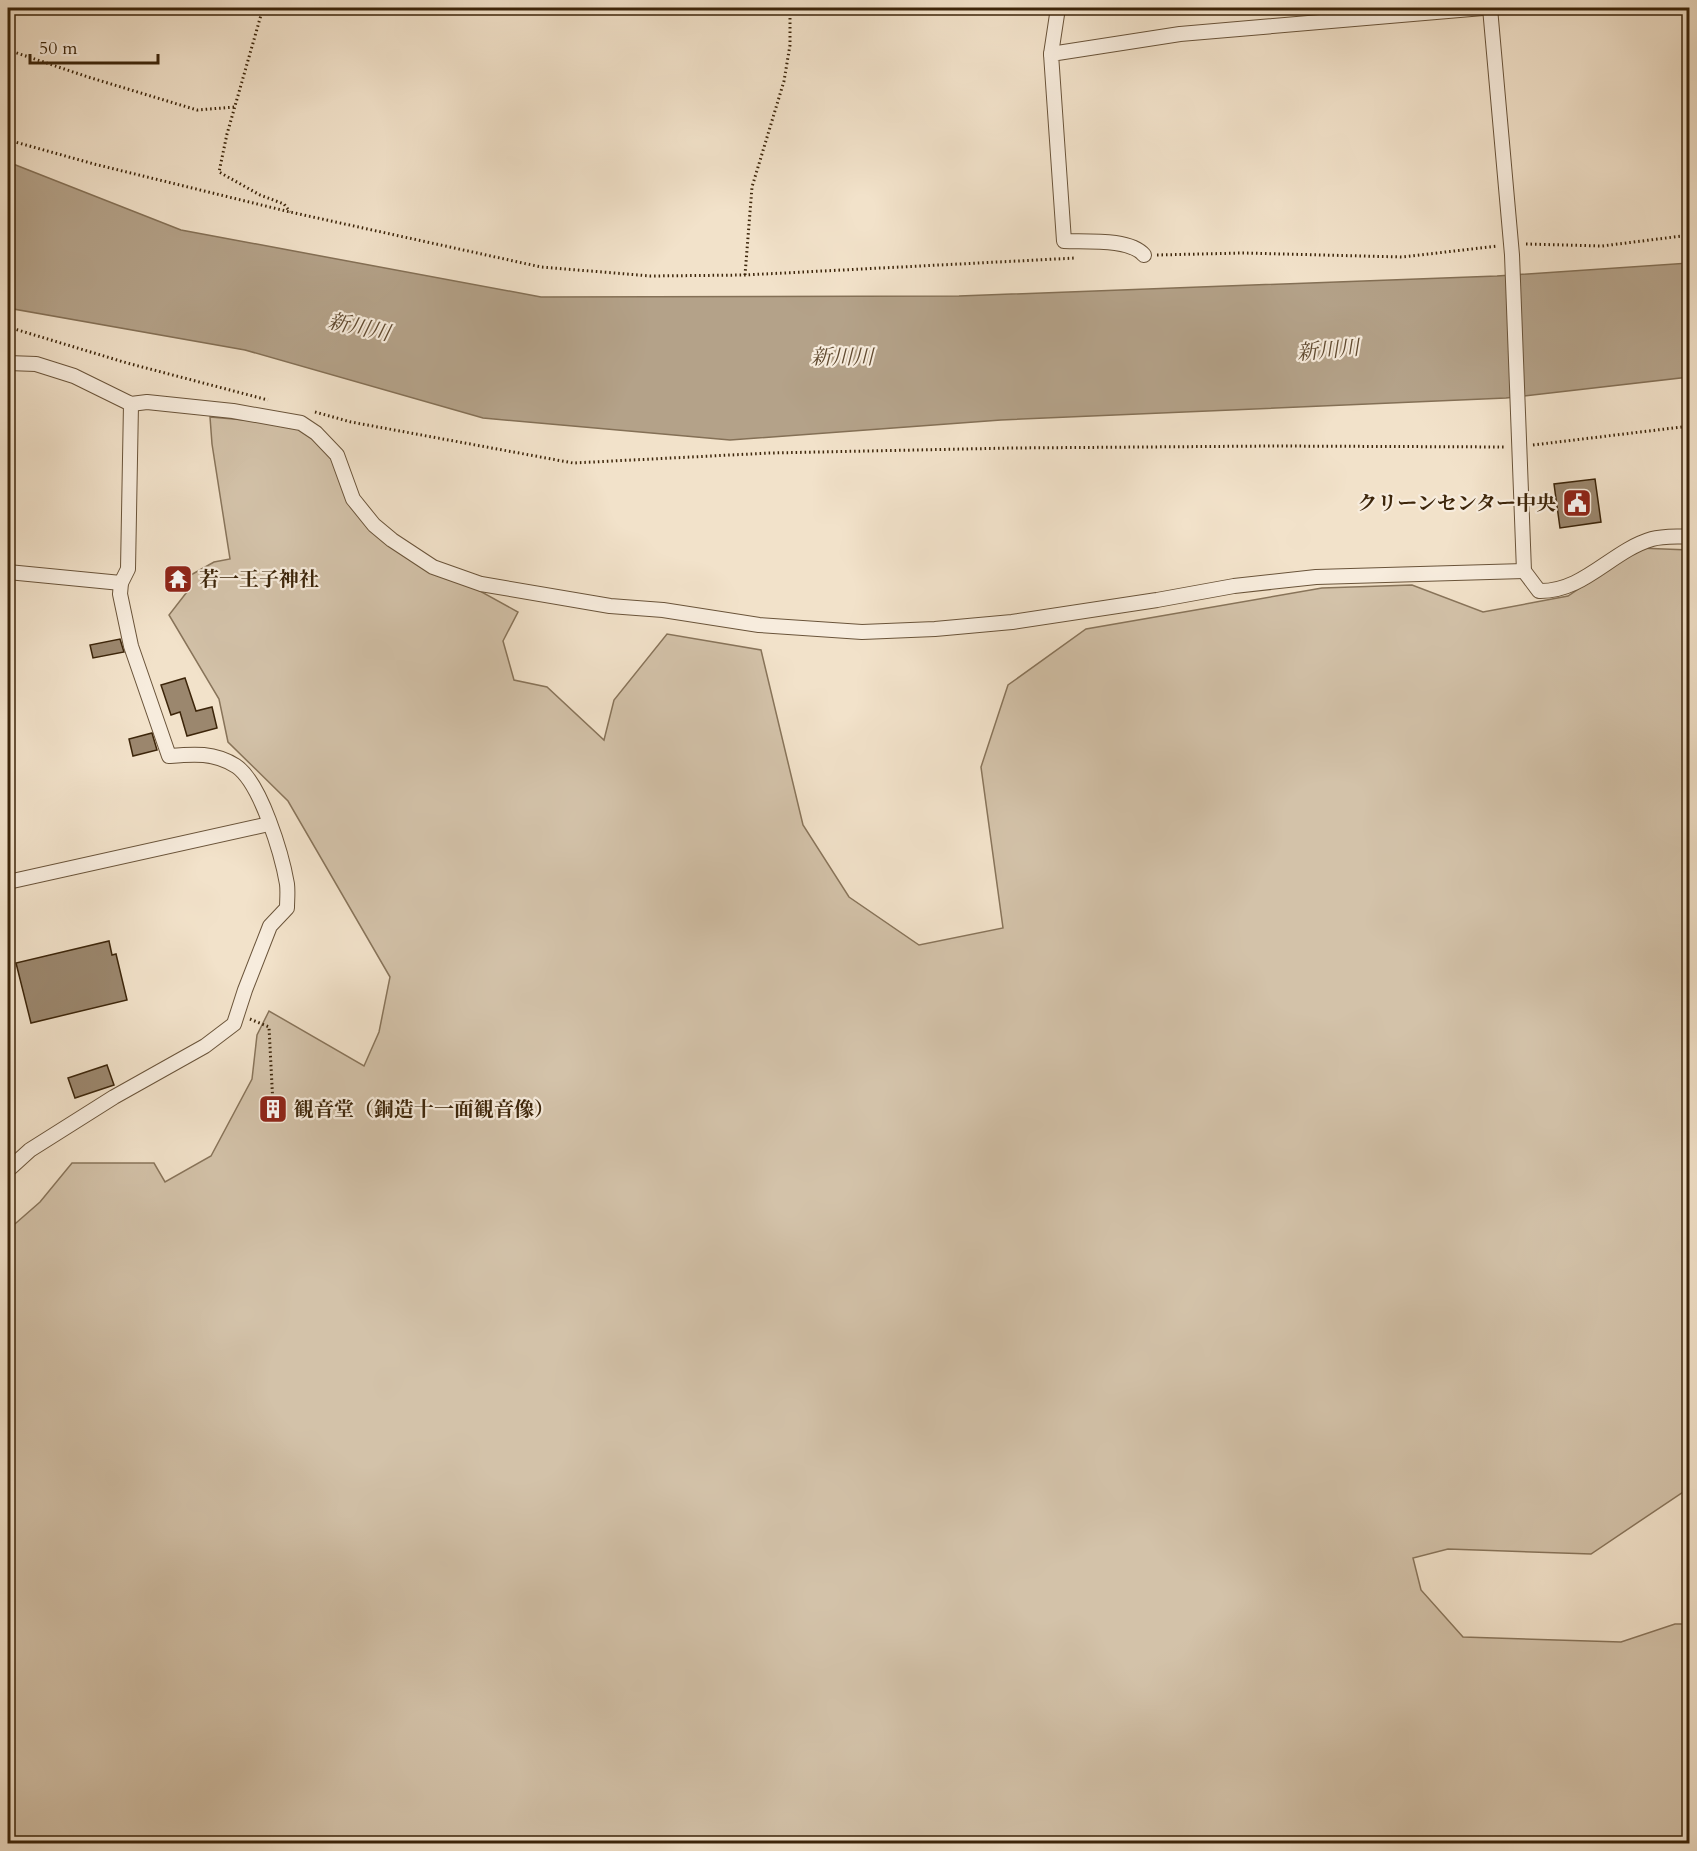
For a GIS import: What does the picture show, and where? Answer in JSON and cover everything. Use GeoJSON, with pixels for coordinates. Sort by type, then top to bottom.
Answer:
{"type":"FeatureCollection","features":[{"type":"Feature","properties":{"kind":"street"},"geometry":{"type":"LineString","coordinates":[[1058,8],[1051,54],[1064,241],[1118,243],[1138,248],[1144,255]]}},
{"type":"Feature","properties":{"kind":"street"},"geometry":{"type":"LineString","coordinates":[[1051,54],[1180,34],[1483,8]]}},
{"type":"Feature","properties":{"kind":"street"},"geometry":{"type":"LineString","coordinates":[[1490,8],[1511,249],[1521,447],[1524,571],[1539,591],[1554,592],[1586,578],[1627,551],[1653,538],[1689,536]]}},
{"type":"Feature","properties":{"kind":"street"},"geometry":{"type":"LineString","coordinates":[[8,363],[36,364],[74,376],[131,404],[147,402],[223,410],[301,423],[316,433],[337,455],[353,499],[374,525],[433,567],[481,584],[610,606],[663,610],[759,625],[862,632],[935,629],[1012,622],[1234,586],[1316,577],[1524,571]]}},
{"type":"Feature","properties":{"kind":"street"},"geometry":{"type":"LineString","coordinates":[[8,1170],[30,1150],[205,1046],[234,1024],[270,926],[287,908],[288,886],[277,843],[256,788],[237,767],[203,753],[169,756],[131,645],[120,594],[121,583],[128,569],[131,404]]}},
{"type":"Feature","properties":{"kind":"street"},"geometry":{"type":"LineString","coordinates":[[8,572],[121,583]]}},
{"type":"Feature","properties":{"kind":"street"},"geometry":{"type":"LineString","coordinates":[[8,882],[269,824]]}},
{"type":"Feature","properties":{"kind":"path"},"geometry":{"type":"LineString","coordinates":[[263,8],[219,172],[260,195],[284,204],[290,212]]}},
{"type":"Feature","properties":{"kind":"path"},"geometry":{"type":"LineString","coordinates":[[745,275],[752,187],[784,81],[790,45],[790,8]]}},
{"type":"Feature","properties":{"kind":"path"},"geometry":{"type":"LineString","coordinates":[[8,50],[197,110],[235,107]]}},
{"type":"Feature","properties":{"kind":"path"},"geometry":{"type":"LineString","coordinates":[[8,140],[94,164],[290,212],[541,267],[651,276],[745,275],[1076,258]]}},
{"type":"Feature","properties":{"kind":"path"},"geometry":{"type":"LineString","coordinates":[[1144,255],[1243,253],[1402,256],[1602,246],[1689,235]]}},
{"type":"Feature","properties":{"kind":"path"},"geometry":{"type":"LineString","coordinates":[[8,327],[126,363],[273,401]]}},
{"type":"Feature","properties":{"kind":"path"},"geometry":{"type":"LineString","coordinates":[[306,410],[351,422],[573,463],[770,453],[1002,448],[1521,447],[1689,426]]}},
{"type":"Feature","properties":{"kind":"path"},"geometry":{"type":"LineString","coordinates":[[237,1014],[268,1027],[273,1105]]}},
{"type":"Feature","properties":{"kind":"shaded area"},"geometry":{"type":"Polygon","coordinates":[[[210,417],[300,425],[333,457],[389,541],[518,612],[503,641],[514,680],[547,687],[604,740],[614,700],[667,634],[761,650],[803,825],[849,897],[919,945],[1003,928],[981,767],[1008,685],[1086,629],[1322,588],[1412,585],[1483,612],[1568,596],[1639,548],[1689,550],[1689,1488],[1591,1554],[1448,1549],[1413,1558],[1421,1590],[1463,1637],[1621,1642],[1675,1624],[1689,1624],[1689,1843],[8,1843],[8,1230],[40,1202],[72,1163],[154,1163],[165,1182],[211,1156],[252,1079],[257,1035],[269,1011],[364,1066],[379,1032],[390,977],[288,801],[228,742],[219,699],[169,615],[190,588],[189,576],[214,562],[230,559],[210,417]]]}},
{"type":"Feature","properties":{"kind":"water","name":"新川川"},"geometry":{"type":"Polygon","coordinates":[[[8,162],[181,230],[541,297],[959,296],[1497,276],[1689,263],[1689,377],[1506,398],[1001,420],[730,440],[483,418],[245,350],[8,308],[8,162]]]}},
{"type":"Feature","properties":{"kind":"building","name":"クリーンセンター中央"},"geometry":{"type":"Polygon","coordinates":[[[1595,479],[1601,522],[1560,528],[1554,484],[1595,479]]]}},
{"type":"Feature","properties":{"kind":"building"},"geometry":{"type":"Polygon","coordinates":[[[120,639],[124,652],[93,658],[90,645],[120,639]]]}},
{"type":"Feature","properties":{"kind":"building"},"geometry":{"type":"Polygon","coordinates":[[[185,678],[196,711],[212,707],[217,728],[187,736],[180,712],[171,715],[161,685],[185,678]]]}},
{"type":"Feature","properties":{"kind":"building"},"geometry":{"type":"Polygon","coordinates":[[[152,733],[157,750],[133,756],[129,739],[152,733]]]}},
{"type":"Feature","properties":{"kind":"building"},"geometry":{"type":"Polygon","coordinates":[[[109,941],[112,955],[116,954],[127,1000],[31,1023],[16,963],[109,941]]]}},
{"type":"Feature","properties":{"kind":"building"},"geometry":{"type":"Polygon","coordinates":[[[107,1065],[114,1085],[75,1098],[68,1078],[107,1065]]]}},
{"type":"Feature","properties":{"kind":"place","name":"クリーンセンター中央"},"geometry":{"type":"Point","coordinates":[1577,503]}},
{"type":"Feature","properties":{"kind":"place","name":"若一王子神社"},"geometry":{"type":"Point","coordinates":[178,579]}},
{"type":"Feature","properties":{"kind":"place","name":"観音堂（銅造十一面観音像）"},"geometry":{"type":"Point","coordinates":[273,1109]}}]}
